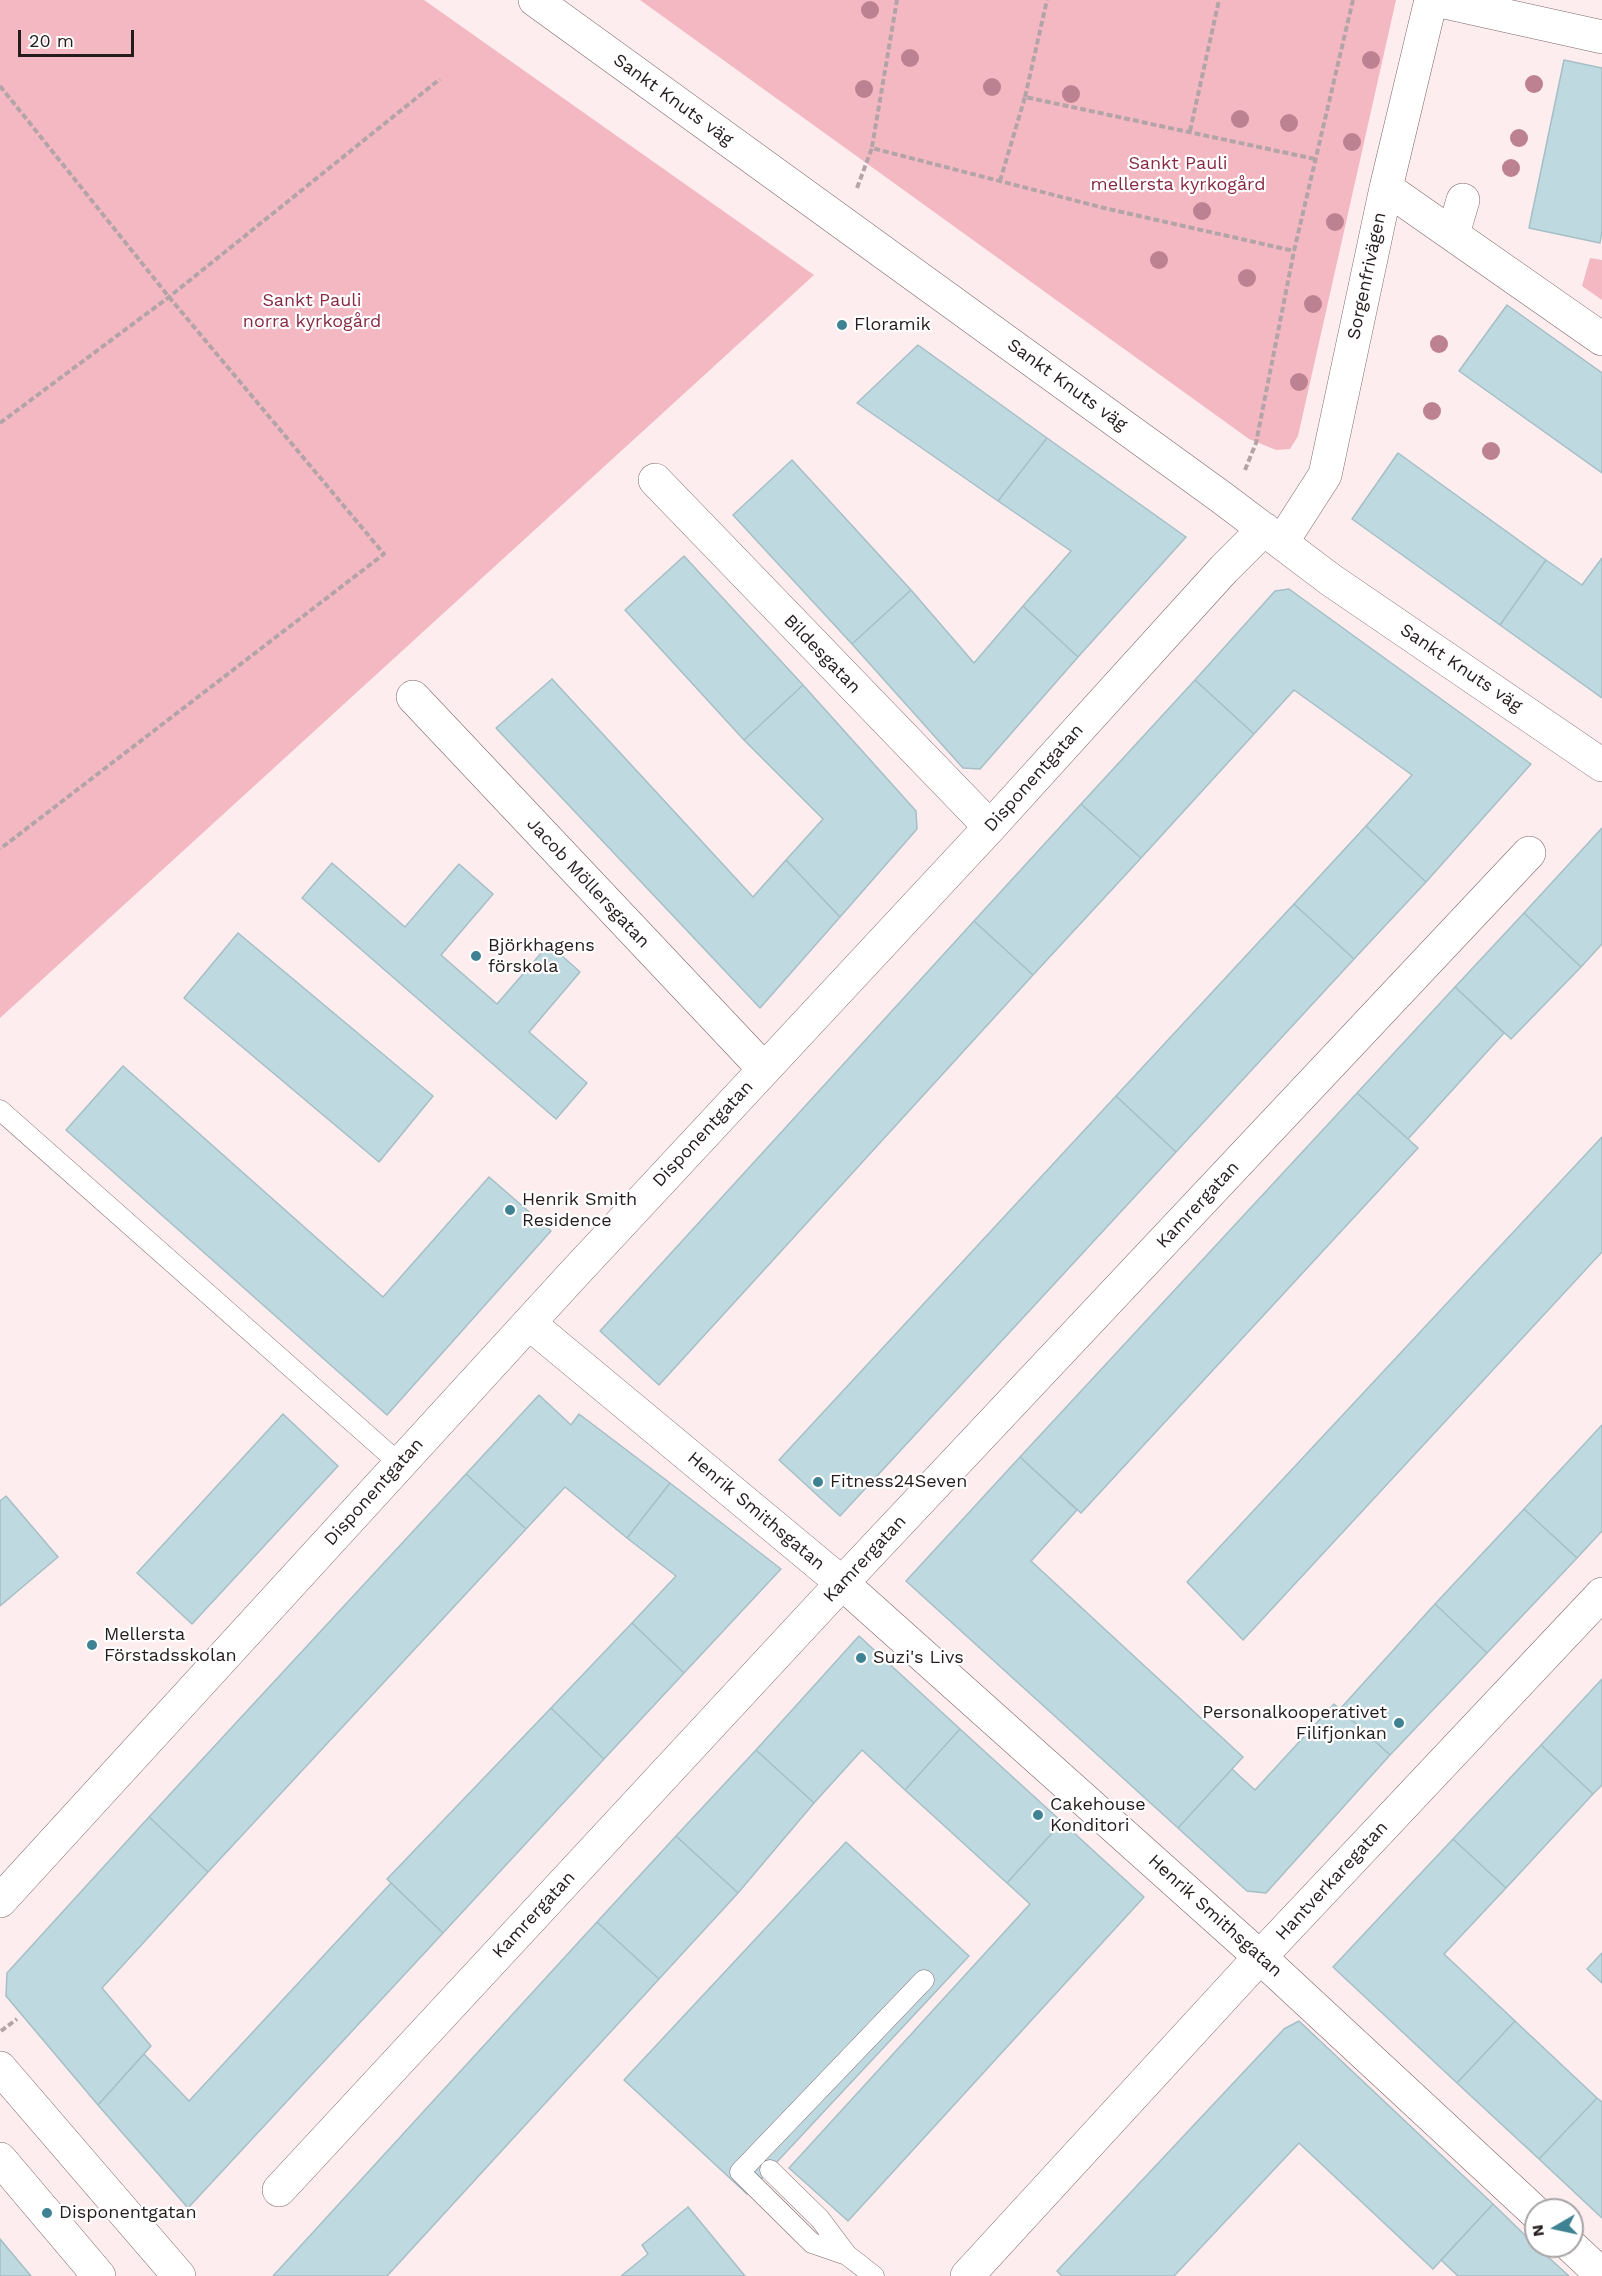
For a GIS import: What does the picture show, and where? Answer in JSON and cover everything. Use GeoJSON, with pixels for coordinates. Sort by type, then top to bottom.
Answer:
{"type":"FeatureCollection","features":[{"type":"Feature","properties":{"kind":"street","name":"Sankt Knuts väg"},"geometry":{"type":"LineString","coordinates":[[535,0],[1221,497],[1331,580],[1602,765]]}},
{"type":"Feature","properties":{"kind":"street","name":"Sorgenfrivägen"},"geometry":{"type":"LineString","coordinates":[[1273,535],[1325,475],[1386,188],[1431,0]]}},
{"type":"Feature","properties":{"kind":"street"},"geometry":{"type":"LineString","coordinates":[[1436,0],[1602,37]]}},
{"type":"Feature","properties":{"kind":"street"},"geometry":{"type":"LineString","coordinates":[[1386,188],[1602,339]]}},
{"type":"Feature","properties":{"kind":"street"},"geometry":{"type":"LineString","coordinates":[[1453,234],[1464,200]]}},
{"type":"Feature","properties":{"kind":"street","name":"Bildesgatan"},"geometry":{"type":"LineString","coordinates":[[655,480],[990,827]]}},
{"type":"Feature","properties":{"kind":"street","name":"Disponentgatan"},"geometry":{"type":"LineString","coordinates":[[0,1901],[764,1069],[990,827],[1224,569],[1273,535]]}},
{"type":"Feature","properties":{"kind":"street","name":"Jacob Möllersgatan"},"geometry":{"type":"LineString","coordinates":[[413,697],[764,1069]]}},
{"type":"Feature","properties":{"kind":"street","name":"Kamrergatan"},"geometry":{"type":"LineString","coordinates":[[279,2190],[842,1583],[1529,853]]}},
{"type":"Feature","properties":{"kind":"street","name":"Henrik Smithsgatan"},"geometry":{"type":"LineString","coordinates":[[530,1324],[842,1583],[1260,1957],[1524,2202]]}},
{"type":"Feature","properties":{"kind":"street","name":"Hantverkaregatan"},"geometry":{"type":"LineString","coordinates":[[967,2276],[1260,1957],[1602,1594]]}},
{"type":"Feature","properties":{"kind":"street"},"geometry":{"type":"LineString","coordinates":[[0,2068],[179,2276]]}},
{"type":"Feature","properties":{"kind":"street"},"geometry":{"type":"LineString","coordinates":[[0,2159],[99,2276]]}},
{"type":"Feature","properties":{"kind":"street"},"geometry":{"type":"LineString","coordinates":[[1584,2258],[1602,2274]]}},
{"type":"Feature","properties":{"kind":"lane"},"geometry":{"type":"LineString","coordinates":[[0,1110],[400,1464]]}},
{"type":"Feature","properties":{"kind":"lane"},"geometry":{"type":"LineString","coordinates":[[847,2255],[812,2243],[740,2172],[924,1980]]}},
{"type":"Feature","properties":{"kind":"lane"},"geometry":{"type":"LineString","coordinates":[[770,2170],[820,2219],[847,2255],[874,2276]]}},
{"type":"Feature","properties":{"kind":"path"},"geometry":{"type":"LineString","coordinates":[[856,188],[872,147],[897,0]]}},
{"type":"Feature","properties":{"kind":"path"},"geometry":{"type":"LineString","coordinates":[[1000,181],[1026,97],[1047,0]]}},
{"type":"Feature","properties":{"kind":"path"},"geometry":{"type":"LineString","coordinates":[[1190,132],[1219,0]]}},
{"type":"Feature","properties":{"kind":"path"},"geometry":{"type":"LineString","coordinates":[[1221,497],[1245,471],[1256,443],[1294,251],[1353,0]]}},
{"type":"Feature","properties":{"kind":"path"},"geometry":{"type":"LineString","coordinates":[[0,423],[170,297],[440,79]]}},
{"type":"Feature","properties":{"kind":"path"},"geometry":{"type":"LineString","coordinates":[[0,86],[170,297],[384,554],[0,849]]}},
{"type":"Feature","properties":{"kind":"path"},"geometry":{"type":"LineString","coordinates":[[1026,97],[1315,159]]}},
{"type":"Feature","properties":{"kind":"path"},"geometry":{"type":"LineString","coordinates":[[872,147],[1104,208],[1294,251]]}},
{"type":"Feature","properties":{"kind":"path"},"geometry":{"type":"LineString","coordinates":[[0,2031],[17,2019]]}},
{"type":"Feature","properties":{"kind":"green space","name":"Sankt Pauli norra kyrkogård"},"geometry":{"type":"Polygon","coordinates":[[[0,0],[424,0],[814,275],[0,1018],[0,0]]]}},
{"type":"Feature","properties":{"kind":"green space","name":"Sankt Pauli mellersta kyrkogård"},"geometry":{"type":"Polygon","coordinates":[[[640,0],[1396,0],[1298,436],[1290,449],[1276,450],[1249,439],[640,0]]]}},
{"type":"Feature","properties":{"kind":"green space"},"geometry":{"type":"Polygon","coordinates":[[[1590,258],[1602,260],[1602,300],[1582,286],[1590,258]]]}},
{"type":"Feature","properties":{"kind":"building"},"geometry":{"type":"Polygon","coordinates":[[[1564,60],[1602,68],[1602,231],[1600,243],[1529,228],[1564,60]]]}},
{"type":"Feature","properties":{"kind":"building"},"geometry":{"type":"Polygon","coordinates":[[[1507,305],[1602,373],[1602,473],[1459,371],[1507,305]]]}},
{"type":"Feature","properties":{"kind":"building"},"geometry":{"type":"Polygon","coordinates":[[[918,345],[1047,438],[998,501],[857,403],[918,345]]]}},
{"type":"Feature","properties":{"kind":"building"},"geometry":{"type":"Polygon","coordinates":[[[1047,438],[1186,537],[1078,657],[1023,606],[1071,551],[998,501],[1047,438]]]}},
{"type":"Feature","properties":{"kind":"building"},"geometry":{"type":"Polygon","coordinates":[[[1398,453],[1546,560],[1500,625],[1352,519],[1398,453]]]}},
{"type":"Feature","properties":{"kind":"building"},"geometry":{"type":"Polygon","coordinates":[[[792,460],[911,590],[852,644],[733,515],[792,460]]]}},
{"type":"Feature","properties":{"kind":"building"},"geometry":{"type":"Polygon","coordinates":[[[684,556],[803,685],[744,740],[625,610],[684,556]]]}},
{"type":"Feature","properties":{"kind":"building"},"geometry":{"type":"Polygon","coordinates":[[[1602,558],[1602,698],[1500,625],[1546,560],[1582,585],[1602,558]]]}},
{"type":"Feature","properties":{"kind":"building"},"geometry":{"type":"Polygon","coordinates":[[[1289,589],[1531,764],[1426,882],[1366,826],[1412,775],[1294,690],[1254,734],[1195,680],[1275,591],[1289,589]]]}},
{"type":"Feature","properties":{"kind":"building"},"geometry":{"type":"Polygon","coordinates":[[[911,590],[974,663],[1023,606],[1078,657],[980,769],[963,768],[852,644],[911,590]]]}},
{"type":"Feature","properties":{"kind":"building"},"geometry":{"type":"Polygon","coordinates":[[[552,679],[753,897],[786,860],[840,917],[760,1008],[496,728],[552,679]]]}},
{"type":"Feature","properties":{"kind":"building"},"geometry":{"type":"Polygon","coordinates":[[[1195,680],[1254,734],[1141,858],[1081,804],[1195,680]]]}},
{"type":"Feature","properties":{"kind":"building"},"geometry":{"type":"Polygon","coordinates":[[[803,685],[916,811],[917,829],[840,917],[786,860],[823,819],[744,740],[803,685]]]}},
{"type":"Feature","properties":{"kind":"building"},"geometry":{"type":"Polygon","coordinates":[[[1081,804],[1141,858],[1033,975],[974,921],[1081,804]]]}},
{"type":"Feature","properties":{"kind":"building"},"geometry":{"type":"Polygon","coordinates":[[[1366,826],[1426,882],[1354,959],[1294,904],[1366,826]]]}},
{"type":"Feature","properties":{"kind":"building"},"geometry":{"type":"Polygon","coordinates":[[[1602,828],[1602,944],[1581,967],[1524,913],[1602,828]]]}},
{"type":"Feature","properties":{"kind":"building"},"geometry":{"type":"Polygon","coordinates":[[[332,863],[405,927],[459,864],[493,894],[441,955],[497,1004],[549,944],[580,972],[529,1032],[587,1083],[556,1119],[302,898],[332,863]]]}},
{"type":"Feature","properties":{"kind":"building"},"geometry":{"type":"Polygon","coordinates":[[[1294,904],[1354,959],[1176,1152],[1116,1096],[1294,904]]]}},
{"type":"Feature","properties":{"kind":"building"},"geometry":{"type":"Polygon","coordinates":[[[1524,913],[1581,967],[1511,1039],[1455,987],[1524,913]]]}},
{"type":"Feature","properties":{"kind":"building"},"geometry":{"type":"Polygon","coordinates":[[[974,921],[1033,975],[659,1385],[600,1331],[974,921]]]}},
{"type":"Feature","properties":{"kind":"building"},"geometry":{"type":"Polygon","coordinates":[[[238,933],[433,1096],[379,1162],[184,998],[238,933]]]}},
{"type":"Feature","properties":{"kind":"building"},"geometry":{"type":"Polygon","coordinates":[[[1455,987],[1504,1033],[1408,1139],[1357,1093],[1455,987]]]}},
{"type":"Feature","properties":{"kind":"building"},"geometry":{"type":"Polygon","coordinates":[[[123,1066],[383,1297],[489,1177],[551,1231],[387,1415],[66,1130],[123,1066]]]}},
{"type":"Feature","properties":{"kind":"building"},"geometry":{"type":"Polygon","coordinates":[[[1357,1093],[1418,1148],[1081,1513],[1020,1457],[1357,1093]]]}},
{"type":"Feature","properties":{"kind":"building"},"geometry":{"type":"Polygon","coordinates":[[[1116,1096],[1176,1152],[840,1516],[779,1460],[1116,1096]]]}},
{"type":"Feature","properties":{"kind":"building"},"geometry":{"type":"Polygon","coordinates":[[[1602,1137],[1602,1252],[1243,1640],[1187,1582],[1602,1137]]]}},
{"type":"Feature","properties":{"kind":"building"},"geometry":{"type":"Polygon","coordinates":[[[539,1395],[571,1425],[579,1414],[670,1483],[627,1538],[565,1487],[526,1529],[466,1474],[539,1395]]]}},
{"type":"Feature","properties":{"kind":"building"},"geometry":{"type":"Polygon","coordinates":[[[283,1414],[338,1466],[192,1624],[137,1573],[283,1414]]]}},
{"type":"Feature","properties":{"kind":"building"},"geometry":{"type":"Polygon","coordinates":[[[1602,1425],[1602,1531],[1577,1558],[1524,1509],[1602,1425]]]}},
{"type":"Feature","properties":{"kind":"building"},"geometry":{"type":"Polygon","coordinates":[[[1020,1457],[1077,1510],[1031,1561],[1243,1757],[1178,1828],[906,1581],[1020,1457]]]}},
{"type":"Feature","properties":{"kind":"building"},"geometry":{"type":"Polygon","coordinates":[[[466,1474],[526,1529],[208,1872],[149,1817],[466,1474]]]}},
{"type":"Feature","properties":{"kind":"building"},"geometry":{"type":"Polygon","coordinates":[[[670,1483],[781,1569],[684,1673],[632,1623],[676,1576],[627,1538],[670,1483]]]}},
{"type":"Feature","properties":{"kind":"building"},"geometry":{"type":"Polygon","coordinates":[[[6,1496],[58,1557],[0,1606],[0,1501],[6,1496]]]}},
{"type":"Feature","properties":{"kind":"building"},"geometry":{"type":"Polygon","coordinates":[[[1524,1509],[1577,1558],[1487,1653],[1435,1604],[1524,1509]]]}},
{"type":"Feature","properties":{"kind":"building"},"geometry":{"type":"Polygon","coordinates":[[[1435,1604],[1487,1653],[1390,1755],[1340,1709],[1435,1604]]]}},
{"type":"Feature","properties":{"kind":"building"},"geometry":{"type":"Polygon","coordinates":[[[632,1623],[684,1673],[604,1759],[551,1708],[632,1623]]]}},
{"type":"Feature","properties":{"kind":"building"},"geometry":{"type":"Polygon","coordinates":[[[859,1636],[960,1729],[905,1790],[862,1750],[814,1803],[756,1750],[859,1636]]]}},
{"type":"Feature","properties":{"kind":"building"},"geometry":{"type":"Polygon","coordinates":[[[1602,1679],[1602,1785],[1593,1794],[1541,1745],[1602,1679]]]}},
{"type":"Feature","properties":{"kind":"building"},"geometry":{"type":"Polygon","coordinates":[[[1334,1704],[1390,1755],[1266,1893],[1247,1891],[1178,1828],[1232,1769],[1255,1790],[1334,1704]]]}},
{"type":"Feature","properties":{"kind":"building"},"geometry":{"type":"Polygon","coordinates":[[[551,1708],[604,1759],[443,1933],[387,1879],[551,1708]]]}},
{"type":"Feature","properties":{"kind":"building"},"geometry":{"type":"Polygon","coordinates":[[[960,1729],[1062,1822],[1007,1883],[905,1790],[960,1729]]]}},
{"type":"Feature","properties":{"kind":"building"},"geometry":{"type":"Polygon","coordinates":[[[1541,1745],[1593,1794],[1506,1888],[1453,1839],[1541,1745]]]}},
{"type":"Feature","properties":{"kind":"building"},"geometry":{"type":"Polygon","coordinates":[[[756,1750],[814,1803],[738,1893],[676,1836],[756,1750]]]}},
{"type":"Feature","properties":{"kind":"building"},"geometry":{"type":"Polygon","coordinates":[[[149,1817],[208,1872],[102,1988],[151,2046],[98,2105],[6,1996],[7,1973],[149,1817]]]}},
{"type":"Feature","properties":{"kind":"building"},"geometry":{"type":"Polygon","coordinates":[[[1062,1822],[1144,1897],[848,2221],[789,2168],[1030,1904],[1007,1883],[1062,1822]]]}},
{"type":"Feature","properties":{"kind":"building"},"geometry":{"type":"Polygon","coordinates":[[[676,1836],[738,1893],[659,1979],[597,1922],[676,1836]]]}},
{"type":"Feature","properties":{"kind":"building"},"geometry":{"type":"Polygon","coordinates":[[[1453,1839],[1506,1888],[1444,1954],[1515,2021],[1457,2083],[1333,1967],[1453,1839]]]}},
{"type":"Feature","properties":{"kind":"building"},"geometry":{"type":"Polygon","coordinates":[[[846,1842],[969,1956],[747,2194],[624,2080],[846,1842]]]}},
{"type":"Feature","properties":{"kind":"building"},"geometry":{"type":"Polygon","coordinates":[[[391,1883],[443,1933],[188,2208],[98,2105],[144,2054],[189,2101],[391,1883]]]}},
{"type":"Feature","properties":{"kind":"building"},"geometry":{"type":"Polygon","coordinates":[[[597,1922],[659,1979],[387,2276],[273,2276],[597,1922]]]}},
{"type":"Feature","properties":{"kind":"building"},"geometry":{"type":"Polygon","coordinates":[[[1602,1953],[1602,1983],[1587,1969],[1602,1953]]]}},
{"type":"Feature","properties":{"kind":"building"},"geometry":{"type":"Polygon","coordinates":[[[1299,2021],[1493,2204],[1433,2269],[1299,2143],[1174,2276],[1062,2276],[1057,2271],[1284,2029],[1299,2021]]]}},
{"type":"Feature","properties":{"kind":"building"},"geometry":{"type":"Polygon","coordinates":[[[1515,2021],[1597,2098],[1539,2159],[1457,2083],[1515,2021]]]}},
{"type":"Feature","properties":{"kind":"building"},"geometry":{"type":"Polygon","coordinates":[[[1597,2098],[1602,2102],[1602,2218],[1584,2201],[1584,2198],[1581,2198],[1539,2159],[1597,2098]]]}},
{"type":"Feature","properties":{"kind":"building"},"geometry":{"type":"Polygon","coordinates":[[[1493,2204],[1524,2234],[1524,2258],[1549,2258],[1569,2276],[1458,2276],[1441,2260],[1493,2204]]]}},
{"type":"Feature","properties":{"kind":"building"},"geometry":{"type":"Polygon","coordinates":[[[688,2207],[745,2276],[621,2276],[648,2254],[642,2245],[688,2207]]]}},
{"type":"Feature","properties":{"kind":"building"},"geometry":{"type":"Polygon","coordinates":[[[0,2239],[31,2276],[0,2276],[0,2239]]]}},
{"type":"Feature","properties":{"kind":"place","name":"Floramik"},"geometry":{"type":"Point","coordinates":[842,325]}},
{"type":"Feature","properties":{"kind":"place","name":"Björkhagens förskola"},"geometry":{"type":"Point","coordinates":[476,956]}},
{"type":"Feature","properties":{"kind":"place","name":"Henrik Smith Residence"},"geometry":{"type":"Point","coordinates":[510,1210]}},
{"type":"Feature","properties":{"kind":"place","name":"Fitness24Seven"},"geometry":{"type":"Point","coordinates":[818,1482]}},
{"type":"Feature","properties":{"kind":"place","name":"Mellersta Förstadsskolan"},"geometry":{"type":"Point","coordinates":[92,1645]}},
{"type":"Feature","properties":{"kind":"place","name":"Suzi's Livs"},"geometry":{"type":"Point","coordinates":[861,1658]}},
{"type":"Feature","properties":{"kind":"place","name":"Personalkooperativet Filifjonkan"},"geometry":{"type":"Point","coordinates":[1399,1723]}},
{"type":"Feature","properties":{"kind":"place","name":"Cakehouse Konditori"},"geometry":{"type":"Point","coordinates":[1038,1815]}},
{"type":"Feature","properties":{"kind":"place","name":"Disponentgatan"},"geometry":{"type":"Point","coordinates":[47,2213]}}]}
